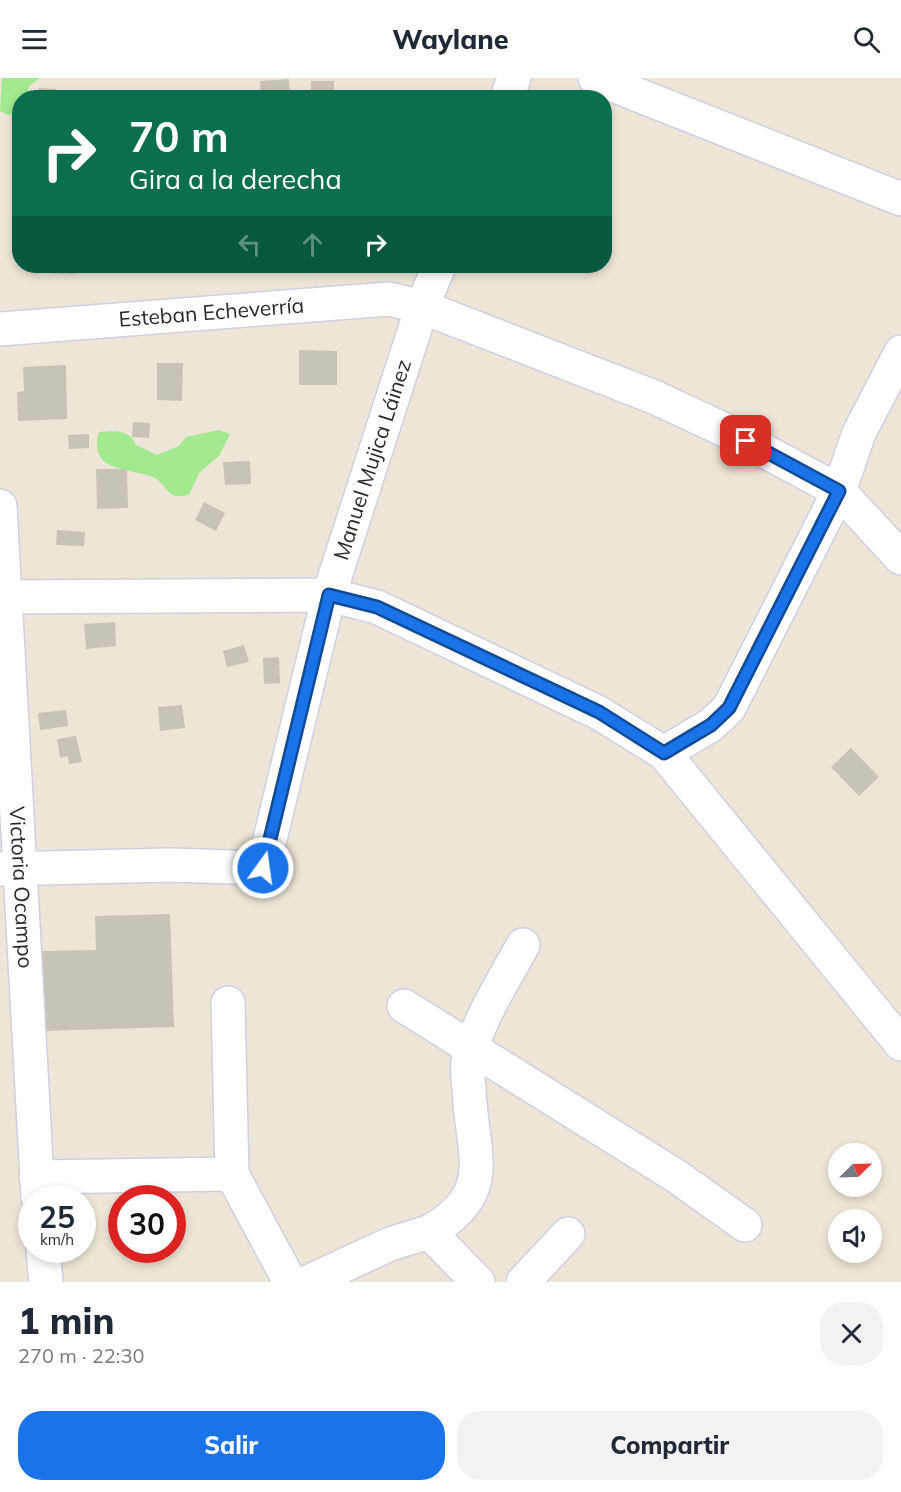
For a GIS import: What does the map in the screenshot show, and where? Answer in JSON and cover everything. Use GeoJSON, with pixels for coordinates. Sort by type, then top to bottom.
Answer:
{"type":"FeatureCollection","features":[{"type":"Feature","properties":{"kind":"street"},"geometry":{"type":"LineString","coordinates":[[595,78],[901,199]]}},
{"type":"Feature","properties":{"kind":"street","name":"Manuel Mujica Láinez"},"geometry":{"type":"LineString","coordinates":[[11,868],[170,865],[263,868],[329,595],[422,307],[436,273]]}},
{"type":"Feature","properties":{"kind":"street","name":"Esteban Echeverría"},"geometry":{"type":"LineString","coordinates":[[0,329],[389,299],[422,307],[654,397],[727,431],[839,491],[901,558]]}},
{"type":"Feature","properties":{"kind":"street"},"geometry":{"type":"LineString","coordinates":[[664,753],[711,725],[729,708],[839,491],[859,433],[901,352]]}},
{"type":"Feature","properties":{"kind":"street","name":"Victoria Ocampo"},"geometry":{"type":"LineString","coordinates":[[0,506],[11,868],[37,1185]]}},
{"type":"Feature","properties":{"kind":"street"},"geometry":{"type":"LineString","coordinates":[[3,597],[329,595],[377,607],[599,712],[664,753],[901,1044]]}},
{"type":"Feature","properties":{"kind":"street"},"geometry":{"type":"LineString","coordinates":[[308,1282],[390,1244],[429,1232],[451,1220],[468,1201],[478,1172],[470,1111],[468,1064],[475,1035],[523,945]]}},
{"type":"Feature","properties":{"kind":"street"},"geometry":{"type":"LineString","coordinates":[[228,1003],[232,1174],[290,1282]]}},
{"type":"Feature","properties":{"kind":"street"},"geometry":{"type":"LineString","coordinates":[[404,1006],[676,1176],[745,1225]]}},
{"type":"Feature","properties":{"kind":"street"},"geometry":{"type":"LineString","coordinates":[[79,1185],[232,1174]]}},
{"type":"Feature","properties":{"kind":"street"},"geometry":{"type":"LineString","coordinates":[[429,1232],[478,1282]]}},
{"type":"Feature","properties":{"kind":"street"},"geometry":{"type":"LineString","coordinates":[[523,1282],[568,1234]]}},
{"type":"Feature","properties":{"kind":"street"},"geometry":{"type":"LineString","coordinates":[[44,1263],[46,1282]]}},
{"type":"Feature","properties":{"kind":"green space"},"geometry":{"type":"Polygon","coordinates":[[[2,78],[40,78],[29,86],[28,90],[12,90],[12,114],[9,115],[0,111],[2,78]]]}},
{"type":"Feature","properties":{"kind":"green space"},"geometry":{"type":"Polygon","coordinates":[[[219,430],[230,434],[219,456],[199,473],[189,495],[181,496],[170,493],[160,482],[150,476],[111,466],[99,454],[97,445],[99,432],[121,432],[130,436],[136,445],[157,455],[179,446],[186,437],[219,430]]]}},
{"type":"Feature","properties":{"kind":"building"},"geometry":{"type":"Polygon","coordinates":[[[289,79],[290,90],[261,90],[260,81],[289,79]]]}},
{"type":"Feature","properties":{"kind":"building"},"geometry":{"type":"Polygon","coordinates":[[[311,81],[334,81],[334,90],[311,90],[311,81]]]}},
{"type":"Feature","properties":{"kind":"building"},"geometry":{"type":"Polygon","coordinates":[[[39,88],[56,89],[56,90],[39,90],[39,88]]]}},
{"type":"Feature","properties":{"kind":"building"},"geometry":{"type":"Polygon","coordinates":[[[299,350],[337,351],[337,385],[299,385],[299,350]]]}},
{"type":"Feature","properties":{"kind":"building"},"geometry":{"type":"Polygon","coordinates":[[[157,363],[183,363],[182,401],[157,400],[157,363]]]}},
{"type":"Feature","properties":{"kind":"building"},"geometry":{"type":"Polygon","coordinates":[[[66,365],[67,419],[18,421],[17,392],[24,391],[23,367],[66,365]]]}},
{"type":"Feature","properties":{"kind":"building"},"geometry":{"type":"Polygon","coordinates":[[[133,422],[150,423],[149,438],[132,437],[133,422]]]}},
{"type":"Feature","properties":{"kind":"building"},"geometry":{"type":"Polygon","coordinates":[[[89,434],[89,448],[69,449],[68,435],[89,434]]]}},
{"type":"Feature","properties":{"kind":"building"},"geometry":{"type":"Polygon","coordinates":[[[250,461],[251,484],[225,485],[223,462],[250,461]]]}},
{"type":"Feature","properties":{"kind":"building"},"geometry":{"type":"Polygon","coordinates":[[[96,469],[127,469],[128,508],[97,509],[96,469]]]}},
{"type":"Feature","properties":{"kind":"building"},"geometry":{"type":"Polygon","coordinates":[[[204,502],[225,513],[216,531],[195,520],[204,502]]]}},
{"type":"Feature","properties":{"kind":"building"},"geometry":{"type":"Polygon","coordinates":[[[57,530],[85,532],[84,546],[56,545],[57,530]]]}},
{"type":"Feature","properties":{"kind":"building"},"geometry":{"type":"Polygon","coordinates":[[[115,622],[116,646],[86,649],[84,624],[115,622]]]}},
{"type":"Feature","properties":{"kind":"building"},"geometry":{"type":"Polygon","coordinates":[[[244,645],[249,662],[227,667],[223,651],[244,645]]]}},
{"type":"Feature","properties":{"kind":"building"},"geometry":{"type":"Polygon","coordinates":[[[279,657],[280,683],[264,684],[263,658],[279,657]]]}},
{"type":"Feature","properties":{"kind":"building"},"geometry":{"type":"Polygon","coordinates":[[[182,705],[185,728],[160,731],[158,707],[182,705]]]}},
{"type":"Feature","properties":{"kind":"building"},"geometry":{"type":"Polygon","coordinates":[[[66,710],[68,726],[40,730],[38,713],[66,710]]]}},
{"type":"Feature","properties":{"kind":"building"},"geometry":{"type":"Polygon","coordinates":[[[76,736],[82,762],[69,764],[68,756],[60,758],[57,739],[76,736]]]}},
{"type":"Feature","properties":{"kind":"building"},"geometry":{"type":"Polygon","coordinates":[[[851,748],[879,777],[859,796],[831,767],[851,748]]]}},
{"type":"Feature","properties":{"kind":"building"},"geometry":{"type":"Polygon","coordinates":[[[170,914],[174,1027],[44,1031],[41,951],[96,950],[95,916],[170,914]]]}},
{"type":"Feature","properties":{"kind":"route"},"geometry":{"type":"LineString","coordinates":[[263,868],[329,595],[377,607],[599,712],[664,753],[711,725],[729,708],[839,491],[746,441]]}}]}
